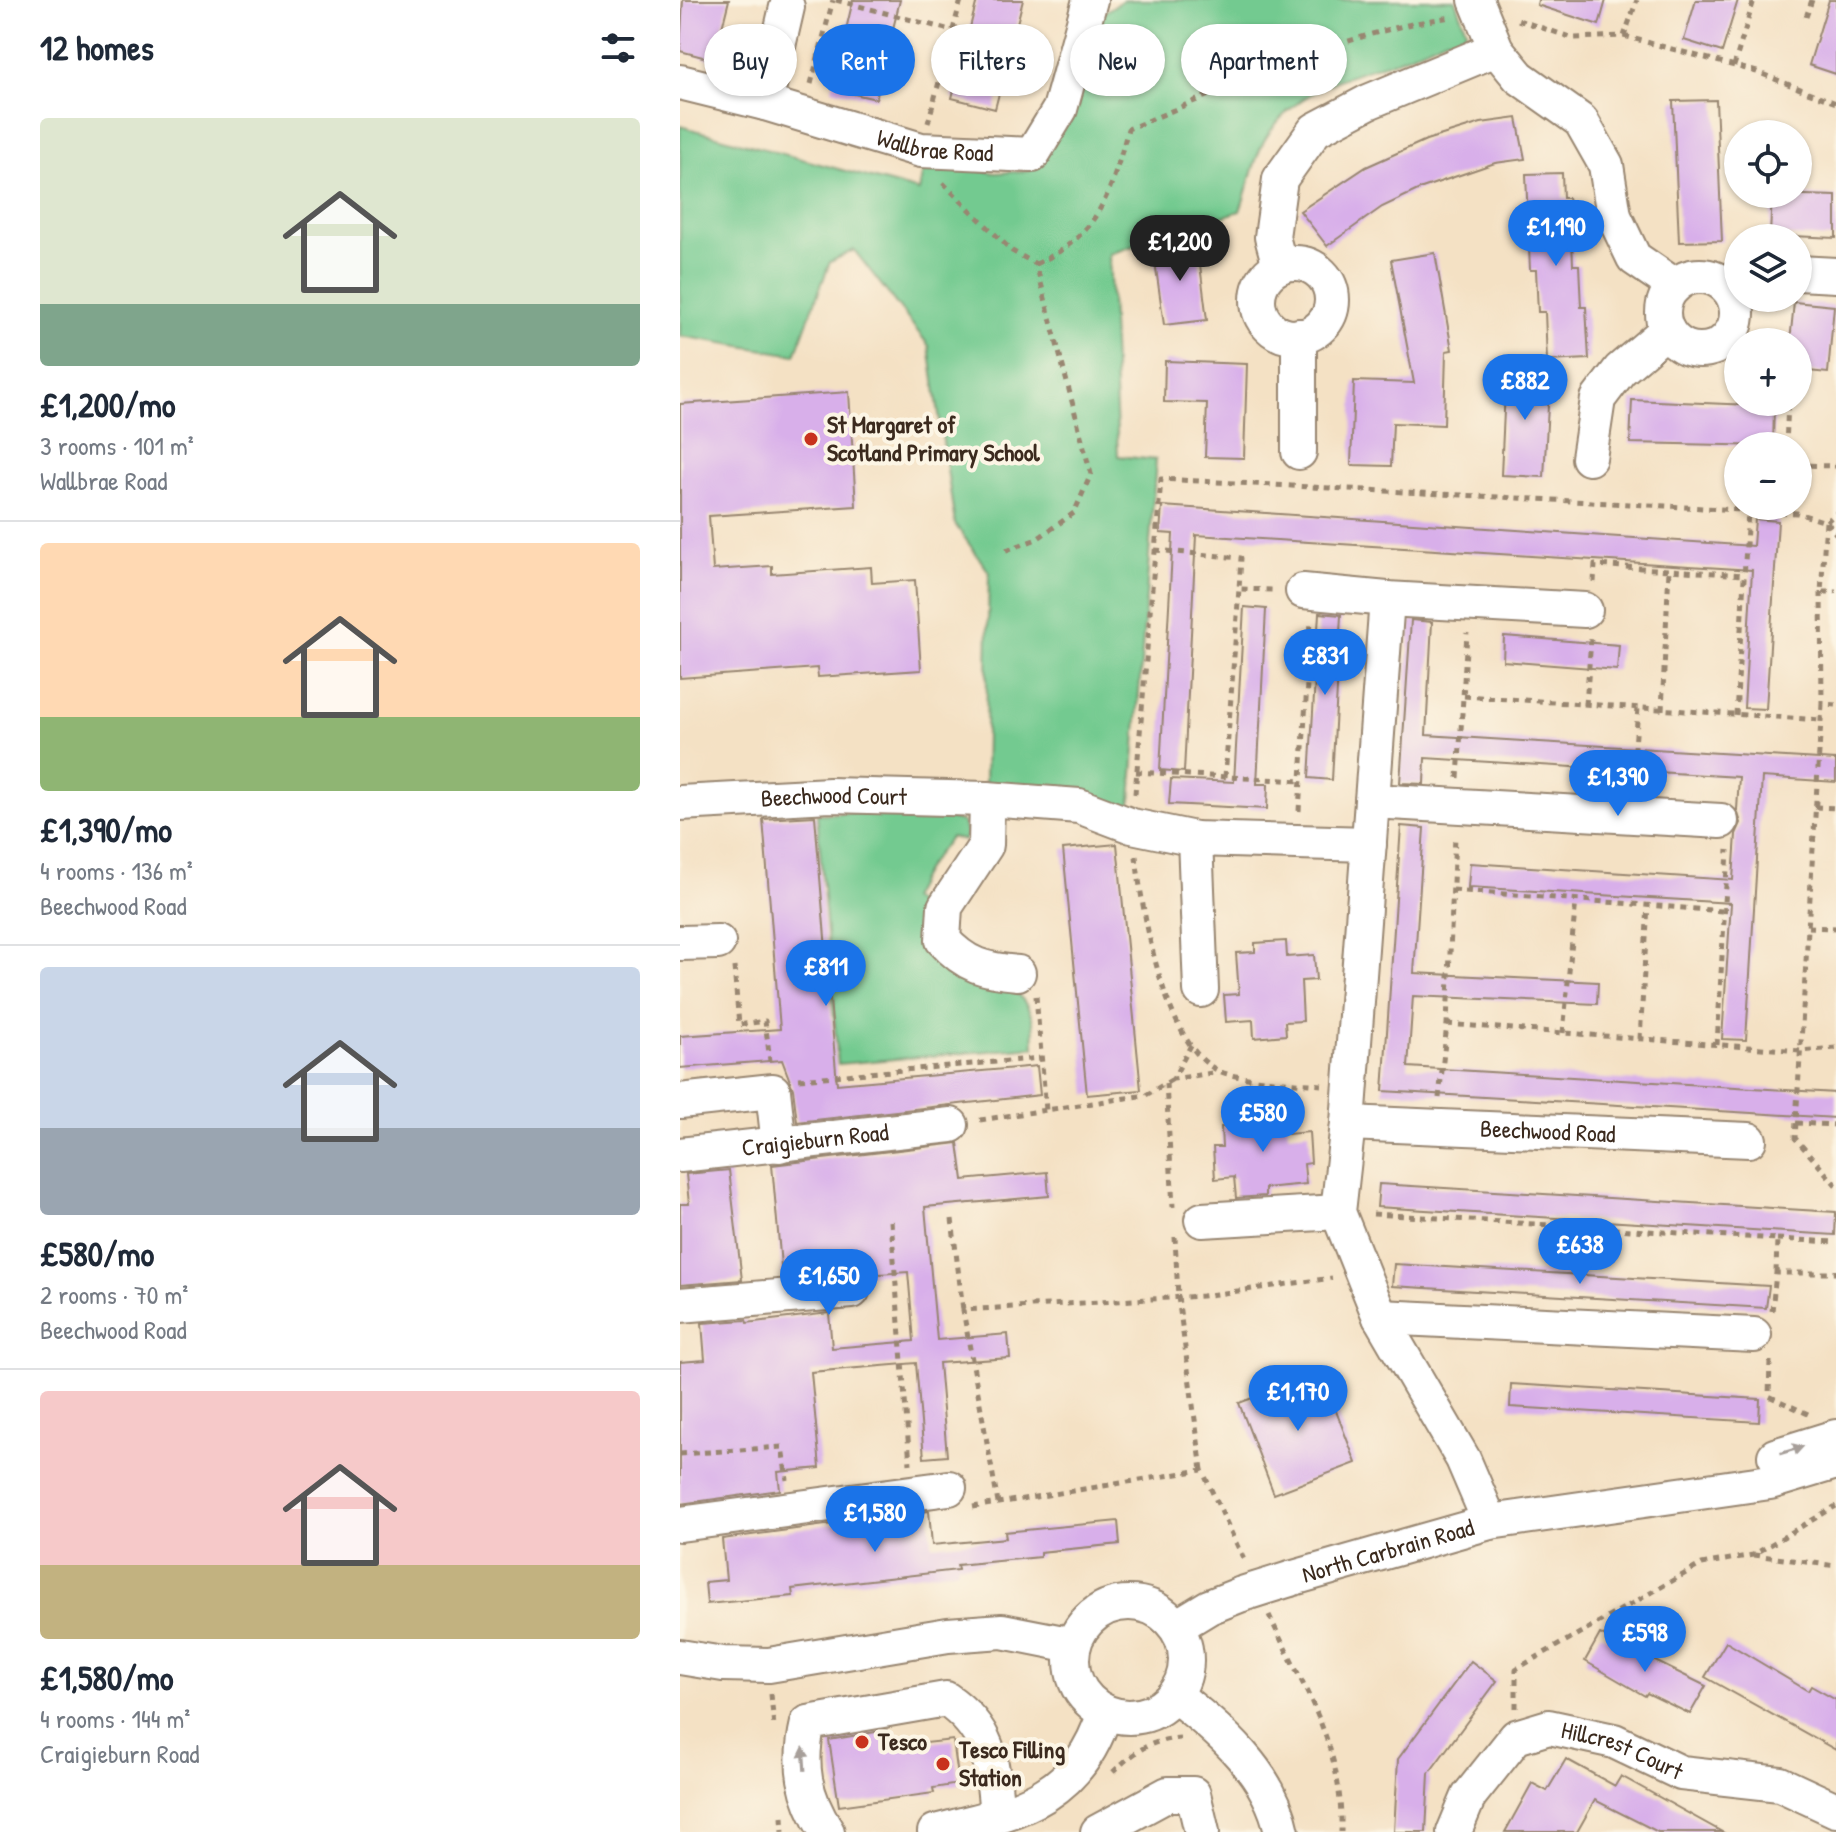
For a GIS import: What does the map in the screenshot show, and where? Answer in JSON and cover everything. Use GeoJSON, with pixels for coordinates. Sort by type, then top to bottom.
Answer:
{"type":"FeatureCollection","features":[{"type":"Feature","properties":{"kind":"street","name":"Wallbrae Road"},"geometry":{"type":"LineString","coordinates":[[1083,24],[1090,0]]}},
{"type":"Feature","properties":{"kind":"street"},"geometry":{"type":"LineString","coordinates":[[765,103],[787,7]]}},
{"type":"Feature","properties":{"kind":"street"},"geometry":{"type":"LineString","coordinates":[[1280,266],[1272,237],[1280,179],[1315,130],[1368,102],[1485,23],[1519,77],[1581,121],[1606,165],[1614,216],[1634,258],[1675,286]]}},
{"type":"Feature","properties":{"kind":"street","name":"Wallbrae Road"},"geometry":{"type":"LineString","coordinates":[[680,82],[765,103],[921,150],[1032,155],[1060,109],[1070,73]]}},
{"type":"Feature","properties":{"kind":"street"},"geometry":{"type":"LineString","coordinates":[[1304,264],[1324,278],[1330,288],[1332,300],[1324,323],[1315,331],[1299,336],[1280,334],[1270,327],[1259,306],[1263,282],[1280,266],[1304,264]]}},
{"type":"Feature","properties":{"kind":"street"},"geometry":{"type":"LineString","coordinates":[[1812,274],[1836,275]]}},
{"type":"Feature","properties":{"kind":"street"},"geometry":{"type":"LineString","coordinates":[[1724,283],[1697,276],[1675,286],[1663,306],[1667,330],[1674,340],[1696,349],[1724,343]]}},
{"type":"Feature","properties":{"kind":"street"},"geometry":{"type":"LineString","coordinates":[[1589,458],[1598,399],[1620,370],[1667,330]]}},
{"type":"Feature","properties":{"kind":"street"},"geometry":{"type":"LineString","coordinates":[[1299,336],[1299,452]]}},
{"type":"Feature","properties":{"kind":"street"},"geometry":{"type":"LineString","coordinates":[[1308,592],[1590,610]]}},
{"type":"Feature","properties":{"kind":"street"},"geometry":{"type":"LineString","coordinates":[[1387,599],[1348,1123],[1338,1212],[1380,1317],[1463,1459],[1490,1522]]}},
{"type":"Feature","properties":{"kind":"street","name":"Beechwood Court"},"geometry":{"type":"LineString","coordinates":[[680,803],[830,795],[987,799],[1079,806],[1132,826],[1195,839],[1369,844]]}},
{"type":"Feature","properties":{"kind":"street"},"geometry":{"type":"LineString","coordinates":[[987,799],[986,845],[945,907],[943,940],[959,959],[982,970],[1018,973]]}},
{"type":"Feature","properties":{"kind":"street"},"geometry":{"type":"LineString","coordinates":[[1372,801],[1721,821]]}},
{"type":"Feature","properties":{"kind":"street"},"geometry":{"type":"LineString","coordinates":[[1195,839],[1201,990]]}},
{"type":"Feature","properties":{"kind":"street"},"geometry":{"type":"LineString","coordinates":[[680,943],[718,942]]}},
{"type":"Feature","properties":{"kind":"street"},"geometry":{"type":"LineString","coordinates":[[680,1101],[773,1086],[779,1145]]}},
{"type":"Feature","properties":{"kind":"street","name":"Beechwood Road"},"geometry":{"type":"LineString","coordinates":[[1348,1123],[1749,1140]]}},
{"type":"Feature","properties":{"kind":"street","name":"Craigieburn Road"},"geometry":{"type":"LineString","coordinates":[[680,1155],[951,1125]]}},
{"type":"Feature","properties":{"kind":"street"},"geometry":{"type":"LineString","coordinates":[[1202,1220],[1338,1212]]}},
{"type":"Feature","properties":{"kind":"street"},"geometry":{"type":"LineString","coordinates":[[680,1305],[852,1291]]}},
{"type":"Feature","properties":{"kind":"street"},"geometry":{"type":"LineString","coordinates":[[1380,1317],[1754,1335]]}},
{"type":"Feature","properties":{"kind":"street","name":"North Carbrain Road"},"geometry":{"type":"LineString","coordinates":[[1610,1507],[1836,1437]]}},
{"type":"Feature","properties":{"kind":"street","name":"North Carbrain Road"},"geometry":{"type":"LineString","coordinates":[[1176,1627],[1209,1607],[1242,1594],[1490,1522],[1770,1482],[1836,1462]]}},
{"type":"Feature","properties":{"kind":"street"},"geometry":{"type":"LineString","coordinates":[[680,1524],[949,1488]]}},
{"type":"Feature","properties":{"kind":"street"},"geometry":{"type":"LineString","coordinates":[[1128,1603],[1146,1605],[1163,1613],[1176,1627],[1187,1661],[1184,1679],[1175,1695],[1161,1708],[1143,1716],[1123,1718],[1091,1704],[1074,1677],[1073,1645],[1081,1628],[1093,1615],[1110,1606],[1128,1603]]}},
{"type":"Feature","properties":{"kind":"street"},"geometry":{"type":"LineString","coordinates":[[680,1657],[723,1664],[769,1665],[948,1635],[1002,1631],[1073,1645]]}},
{"type":"Feature","properties":{"kind":"street"},"geometry":{"type":"LineString","coordinates":[[1175,1695],[1216,1728],[1247,1761],[1276,1805],[1282,1832]]}},
{"type":"Feature","properties":{"kind":"street"},"geometry":{"type":"LineString","coordinates":[[827,1832],[811,1807],[801,1753],[808,1723],[946,1699],[968,1715],[987,1743],[997,1815]]}},
{"type":"Feature","properties":{"kind":"street"},"geometry":{"type":"LineString","coordinates":[[935,1832],[1030,1805],[1078,1767],[1096,1742],[1105,1712]]}},
{"type":"Feature","properties":{"kind":"street","name":"Hillcrest Court"},"geometry":{"type":"LineString","coordinates":[[1516,1737],[1549,1727],[1614,1741],[1681,1773],[1780,1784],[1836,1810]]}},
{"type":"Feature","properties":{"kind":"street"},"geometry":{"type":"LineString","coordinates":[[1454,1832],[1469,1796],[1516,1737]]}},
{"type":"Feature","properties":{"kind":"street"},"geometry":{"type":"LineString","coordinates":[[1098,1832],[1168,1794],[1193,1794],[1202,1832]]}},
{"type":"Feature","properties":{"kind":"path"},"geometry":{"type":"LineString","coordinates":[[803,114],[834,0],[931,24]]}},
{"type":"Feature","properties":{"kind":"path"},"geometry":{"type":"LineString","coordinates":[[955,24],[961,0]]}},
{"type":"Feature","properties":{"kind":"path"},"geometry":{"type":"LineString","coordinates":[[1624,36],[1637,0]]}},
{"type":"Feature","properties":{"kind":"path"},"geometry":{"type":"LineString","coordinates":[[1734,66],[1754,0]]}},
{"type":"Feature","properties":{"kind":"path"},"geometry":{"type":"LineString","coordinates":[[1806,17],[1812,0]]}},
{"type":"Feature","properties":{"kind":"path"},"geometry":{"type":"LineString","coordinates":[[1036,264],[1062,252],[1082,237],[1110,194],[1128,129],[1344,43],[1422,21],[1485,23],[1514,18],[1573,38],[1624,36],[1734,66],[1834,101]]}},
{"type":"Feature","properties":{"kind":"path"},"geometry":{"type":"LineString","coordinates":[[935,96],[916,168],[936,176],[1012,251],[1036,264],[1091,474],[1074,513],[1037,539],[1001,552]]}},
{"type":"Feature","properties":{"kind":"path"},"geometry":{"type":"LineString","coordinates":[[1812,465],[1836,466]]}},
{"type":"Feature","properties":{"kind":"path"},"geometry":{"type":"LineString","coordinates":[[1219,1072],[1191,1045],[1167,1008],[1138,877],[1132,826],[1161,479],[1724,510]]}},
{"type":"Feature","properties":{"kind":"path"},"geometry":{"type":"LineString","coordinates":[[1836,513],[1826,522],[1821,592],[1824,671],[1795,1138],[1836,1185]]}},
{"type":"Feature","properties":{"kind":"path"},"geometry":{"type":"LineString","coordinates":[[1812,516],[1826,522],[1836,534]]}},
{"type":"Feature","properties":{"kind":"path"},"geometry":{"type":"LineString","coordinates":[[1736,715],[1747,520]]}},
{"type":"Feature","properties":{"kind":"path"},"geometry":{"type":"LineString","coordinates":[[1155,550],[1241,558],[1225,777]]}},
{"type":"Feature","properties":{"kind":"path"},"geometry":{"type":"LineString","coordinates":[[1586,705],[1595,565],[1744,575]]}},
{"type":"Feature","properties":{"kind":"path"},"geometry":{"type":"LineString","coordinates":[[1662,710],[1669,570]]}},
{"type":"Feature","properties":{"kind":"path"},"geometry":{"type":"LineString","coordinates":[[1239,589],[1308,592],[1297,843]]}},
{"type":"Feature","properties":{"kind":"path"},"geometry":{"type":"LineString","coordinates":[[1821,592],[1836,592]]}},
{"type":"Feature","properties":{"kind":"path"},"geometry":{"type":"LineString","coordinates":[[1436,1127],[1447,1024],[1468,604]]}},
{"type":"Feature","properties":{"kind":"path"},"geometry":{"type":"LineString","coordinates":[[1464,696],[1821,720]]}},
{"type":"Feature","properties":{"kind":"path"},"geometry":{"type":"LineString","coordinates":[[1822,704],[1836,705]]}},
{"type":"Feature","properties":{"kind":"path"},"geometry":{"type":"LineString","coordinates":[[1629,816],[1638,708]]}},
{"type":"Feature","properties":{"kind":"path"},"geometry":{"type":"LineString","coordinates":[[1136,772],[1301,781]]}},
{"type":"Feature","properties":{"kind":"path"},"geometry":{"type":"LineString","coordinates":[[1815,807],[1836,808]]}},
{"type":"Feature","properties":{"kind":"path"},"geometry":{"type":"LineString","coordinates":[[1717,1045],[1722,911],[1731,821],[1721,821]]}},
{"type":"Feature","properties":{"kind":"path"},"geometry":{"type":"LineString","coordinates":[[1453,890],[1722,911]]}},
{"type":"Feature","properties":{"kind":"path"},"geometry":{"type":"LineString","coordinates":[[1563,1033],[1576,900]]}},
{"type":"Feature","properties":{"kind":"path"},"geometry":{"type":"LineString","coordinates":[[1640,1039],[1648,905]]}},
{"type":"Feature","properties":{"kind":"path"},"geometry":{"type":"LineString","coordinates":[[1808,927],[1836,928]]}},
{"type":"Feature","properties":{"kind":"path"},"geometry":{"type":"LineString","coordinates":[[718,942],[736,971],[739,1025],[765,1021],[773,1086],[1042,1058]]}},
{"type":"Feature","properties":{"kind":"path"},"geometry":{"type":"LineString","coordinates":[[1018,973],[1035,980],[1046,1110]]}},
{"type":"Feature","properties":{"kind":"path"},"geometry":{"type":"LineString","coordinates":[[1447,1024],[1800,1051],[1836,1048]]}},
{"type":"Feature","properties":{"kind":"path"},"geometry":{"type":"LineString","coordinates":[[1191,1045],[1170,1081],[1178,1297],[1202,1470]]}},
{"type":"Feature","properties":{"kind":"path"},"geometry":{"type":"LineString","coordinates":[[951,1125],[1146,1095],[1170,1081],[1219,1072],[1350,1087]]}},
{"type":"Feature","properties":{"kind":"path"},"geometry":{"type":"LineString","coordinates":[[1796,1123],[1836,1125]]}},
{"type":"Feature","properties":{"kind":"path"},"geometry":{"type":"LineString","coordinates":[[1338,1212],[1836,1242]]}},
{"type":"Feature","properties":{"kind":"path"},"geometry":{"type":"LineString","coordinates":[[952,1219],[963,1310],[998,1503]]}},
{"type":"Feature","properties":{"kind":"path"},"geometry":{"type":"LineString","coordinates":[[891,1221],[913,1493]]}},
{"type":"Feature","properties":{"kind":"path"},"geometry":{"type":"LineString","coordinates":[[1776,1273],[1777,1239]]}},
{"type":"Feature","properties":{"kind":"path"},"geometry":{"type":"LineString","coordinates":[[963,1310],[1178,1297],[1363,1275]]}},
{"type":"Feature","properties":{"kind":"path"},"geometry":{"type":"LineString","coordinates":[[680,1454],[782,1447],[792,1509]]}},
{"type":"Feature","properties":{"kind":"path"},"geometry":{"type":"LineString","coordinates":[[1753,1555],[1836,1506]]}},
{"type":"Feature","properties":{"kind":"path"},"geometry":{"type":"LineString","coordinates":[[1516,1737],[1516,1669],[1702,1564],[1753,1555],[1836,1566]]}},
{"type":"Feature","properties":{"kind":"green space"},"geometry":{"type":"Polygon","coordinates":[[[1123,0],[1455,0],[1466,30],[1460,44],[1447,38],[1405,57],[1347,77],[1347,24],[1181,24],[1181,96],[1308,96],[1288,111],[1264,141],[1240,211],[1109,254],[1118,456],[1156,460],[1130,815],[985,784],[989,572],[955,524],[929,346],[854,250],[830,262],[795,355],[680,336],[680,126],[919,191],[925,160],[995,173],[1030,171],[1070,79],[1070,96],[1165,96],[1165,24],[1094,24],[1097,17],[1123,0]]]}},
{"type":"Feature","properties":{"kind":"green space"},"geometry":{"type":"Polygon","coordinates":[[[918,810],[963,822],[966,833],[964,841],[951,837],[927,867],[910,899],[931,909],[934,941],[943,961],[956,972],[1006,987],[1020,997],[1031,1015],[1034,1047],[838,1064],[817,814],[918,810]]]}},
{"type":"Feature","properties":{"kind":"building"},"geometry":{"type":"Polygon","coordinates":[[[683,0],[729,0],[723,24],[704,24],[704,57],[680,51],[683,0]]]}},
{"type":"Feature","properties":{"kind":"building"},"geometry":{"type":"Polygon","coordinates":[[[853,0],[900,0],[894,24],[847,24],[853,0]]]}},
{"type":"Feature","properties":{"kind":"building"},"geometry":{"type":"Polygon","coordinates":[[[977,0],[1023,0],[1017,24],[971,24],[977,0]]]}},
{"type":"Feature","properties":{"kind":"building"},"geometry":{"type":"Polygon","coordinates":[[[1538,0],[1606,0],[1599,25],[1537,5],[1538,0]]]}},
{"type":"Feature","properties":{"kind":"building"},"geometry":{"type":"Polygon","coordinates":[[[1696,0],[1738,0],[1722,52],[1684,40],[1696,0]]]}},
{"type":"Feature","properties":{"kind":"building"},"geometry":{"type":"Polygon","coordinates":[[[1829,0],[1836,0],[1836,74],[1809,65],[1829,0]]]}},
{"type":"Feature","properties":{"kind":"building"},"geometry":{"type":"Polygon","coordinates":[[[953,96],[998,96],[995,109],[953,96]]]}},
{"type":"Feature","properties":{"kind":"building"},"geometry":{"type":"Polygon","coordinates":[[[1716,100],[1722,241],[1679,242],[1673,101],[1716,100]]]}},
{"type":"Feature","properties":{"kind":"building"},"geometry":{"type":"Polygon","coordinates":[[[1517,118],[1525,159],[1495,163],[1422,188],[1382,207],[1327,246],[1300,211],[1366,167],[1426,140],[1481,123],[1517,118]]]}},
{"type":"Feature","properties":{"kind":"building"},"geometry":{"type":"Polygon","coordinates":[[[1562,173],[1563,198],[1568,198],[1571,214],[1573,265],[1579,265],[1581,307],[1586,307],[1589,359],[1547,361],[1545,312],[1538,312],[1536,270],[1530,270],[1526,174],[1562,173]]]}},
{"type":"Feature","properties":{"kind":"building"},"geometry":{"type":"Polygon","coordinates":[[[1812,195],[1836,196],[1836,238],[1812,237],[1812,224],[1771,224],[1771,208],[1812,208],[1812,195]]]}},
{"type":"Feature","properties":{"kind":"building"},"geometry":{"type":"Polygon","coordinates":[[[1197,241],[1207,320],[1164,325],[1153,247],[1197,241]]]}},
{"type":"Feature","properties":{"kind":"building"},"geometry":{"type":"Polygon","coordinates":[[[1435,253],[1452,350],[1446,351],[1444,425],[1393,423],[1391,466],[1351,465],[1354,381],[1414,383],[1391,260],[1435,253]]]}},
{"type":"Feature","properties":{"kind":"building"},"geometry":{"type":"Polygon","coordinates":[[[1812,304],[1834,306],[1828,373],[1812,371],[1812,328],[1791,328],[1793,312],[1812,312],[1812,304]]]}},
{"type":"Feature","properties":{"kind":"building"},"geometry":{"type":"Polygon","coordinates":[[[1165,361],[1247,364],[1244,458],[1205,457],[1207,403],[1164,402],[1165,361]]]}},
{"type":"Feature","properties":{"kind":"building"},"geometry":{"type":"Polygon","coordinates":[[[1506,368],[1550,370],[1544,477],[1501,475],[1506,368]]]}},
{"type":"Feature","properties":{"kind":"building"},"geometry":{"type":"Polygon","coordinates":[[[849,392],[856,506],[709,516],[713,570],[772,566],[772,574],[871,567],[872,583],[915,580],[921,670],[818,677],[817,668],[680,678],[680,404],[849,392]]]}},
{"type":"Feature","properties":{"kind":"building"},"geometry":{"type":"Polygon","coordinates":[[[1632,400],[1724,404],[1724,416],[1774,416],[1773,432],[1724,432],[1724,445],[1630,443],[1632,400]]]}},
{"type":"Feature","properties":{"kind":"building"},"geometry":{"type":"Polygon","coordinates":[[[1162,506],[1753,546],[1755,520],[1778,521],[1766,709],[1744,708],[1752,570],[1196,535],[1184,772],[1160,770],[1173,534],[1160,533],[1162,506]]]}},
{"type":"Feature","properties":{"kind":"building"},"geometry":{"type":"Polygon","coordinates":[[[1244,607],[1266,609],[1257,784],[1268,784],[1267,809],[1169,804],[1171,779],[1234,782],[1244,607]]]}},
{"type":"Feature","properties":{"kind":"building"},"geometry":{"type":"Polygon","coordinates":[[[1319,613],[1341,615],[1332,780],[1309,778],[1319,613]]]}},
{"type":"Feature","properties":{"kind":"building"},"geometry":{"type":"Polygon","coordinates":[[[1411,620],[1432,622],[1426,735],[1836,760],[1836,782],[1762,777],[1746,1040],[1722,1039],[1731,903],[1468,887],[1470,863],[1733,880],[1736,834],[1741,823],[1737,810],[1739,777],[1425,758],[1424,784],[1400,783],[1411,620]]]}},
{"type":"Feature","properties":{"kind":"building"},"geometry":{"type":"Polygon","coordinates":[[[1504,636],[1619,645],[1617,670],[1503,661],[1504,636]]]}},
{"type":"Feature","properties":{"kind":"building"},"geometry":{"type":"Polygon","coordinates":[[[815,816],[837,1084],[1037,1066],[1040,1095],[797,1122],[793,1089],[782,1060],[680,1068],[680,1036],[780,1029],[763,819],[815,816]]]}},
{"type":"Feature","properties":{"kind":"building"},"geometry":{"type":"Polygon","coordinates":[[[1401,826],[1424,828],[1414,973],[1598,982],[1597,1004],[1413,996],[1408,1067],[1836,1093],[1836,1118],[1383,1091],[1401,826]]]}},
{"type":"Feature","properties":{"kind":"building"},"geometry":{"type":"Polygon","coordinates":[[[1117,844],[1141,1090],[1087,1095],[1063,849],[1117,844]]]}},
{"type":"Feature","properties":{"kind":"building"},"geometry":{"type":"Polygon","coordinates":[[[1286,941],[1287,957],[1314,955],[1316,980],[1301,981],[1303,1021],[1285,1022],[1286,1035],[1254,1038],[1253,1020],[1226,1022],[1224,995],[1239,994],[1236,953],[1255,952],[1255,943],[1286,941]]]}},
{"type":"Feature","properties":{"kind":"building"},"geometry":{"type":"Polygon","coordinates":[[[1285,1103],[1288,1134],[1309,1132],[1311,1163],[1304,1164],[1306,1184],[1265,1188],[1265,1196],[1236,1198],[1234,1177],[1215,1179],[1213,1147],[1222,1147],[1221,1127],[1261,1124],[1260,1105],[1285,1103]]]}},
{"type":"Feature","properties":{"kind":"building"},"geometry":{"type":"Polygon","coordinates":[[[958,1143],[963,1180],[1047,1172],[1049,1196],[925,1207],[937,1340],[1008,1334],[1010,1358],[939,1363],[947,1456],[924,1458],[916,1363],[811,1372],[820,1468],[778,1472],[780,1490],[680,1504],[680,1362],[705,1360],[702,1323],[746,1320],[747,1323],[829,1313],[832,1348],[914,1341],[908,1272],[864,1275],[850,1271],[782,1277],[772,1165],[958,1143]]]}},
{"type":"Feature","properties":{"kind":"building"},"geometry":{"type":"Polygon","coordinates":[[[729,1170],[742,1280],[680,1285],[680,1204],[689,1204],[686,1174],[729,1170]]]}},
{"type":"Feature","properties":{"kind":"building"},"geometry":{"type":"Polygon","coordinates":[[[1379,1184],[1836,1212],[1835,1235],[1377,1207],[1379,1184]]]}},
{"type":"Feature","properties":{"kind":"building"},"geometry":{"type":"Polygon","coordinates":[[[1394,1264],[1769,1286],[1766,1308],[1392,1286],[1394,1264]]]}},
{"type":"Feature","properties":{"kind":"building"},"geometry":{"type":"Polygon","coordinates":[[[1321,1372],[1356,1463],[1274,1494],[1239,1403],[1321,1372]]]}},
{"type":"Feature","properties":{"kind":"building"},"geometry":{"type":"Polygon","coordinates":[[[1511,1384],[1760,1399],[1759,1422],[1510,1407],[1511,1384]]]}},
{"type":"Feature","properties":{"kind":"building"},"geometry":{"type":"Polygon","coordinates":[[[929,1511],[932,1545],[1006,1538],[1005,1532],[1118,1521],[1120,1544],[1040,1552],[1040,1557],[957,1565],[958,1570],[792,1589],[793,1596],[707,1604],[705,1582],[726,1580],[722,1539],[929,1511]]]}},
{"type":"Feature","properties":{"kind":"building"},"geometry":{"type":"Polygon","coordinates":[[[1600,1634],[1706,1686],[1690,1714],[1647,1693],[1645,1696],[1585,1661],[1600,1634]]]}},
{"type":"Feature","properties":{"kind":"building"},"geometry":{"type":"Polygon","coordinates":[[[1726,1642],[1808,1691],[1811,1686],[1836,1700],[1836,1750],[1705,1677],[1726,1642]]]}},
{"type":"Feature","properties":{"kind":"building"},"geometry":{"type":"Polygon","coordinates":[[[1471,1661],[1497,1681],[1429,1773],[1426,1832],[1394,1832],[1398,1759],[1471,1661]]]}},
{"type":"Feature","properties":{"kind":"building"},"geometry":{"type":"Polygon","coordinates":[[[887,1730],[889,1747],[953,1740],[959,1784],[933,1788],[934,1793],[839,1806],[829,1740],[887,1730]]]}},
{"type":"Feature","properties":{"kind":"building"},"geometry":{"type":"Polygon","coordinates":[[[1566,1759],[1615,1786],[1621,1776],[1722,1832],[1658,1832],[1595,1800],[1577,1832],[1505,1832],[1532,1783],[1547,1791],[1566,1759]]]}},
{"type":"Feature","properties":{"kind":"place","name":"St Margaret of Scotland Primary School"},"geometry":{"type":"Point","coordinates":[811,439]}},
{"type":"Feature","properties":{"kind":"place","name":"Tesco"},"geometry":{"type":"Point","coordinates":[862,1742]}},
{"type":"Feature","properties":{"kind":"place","name":"Tesco Filling Station"},"geometry":{"type":"Point","coordinates":[943,1764]}}]}
